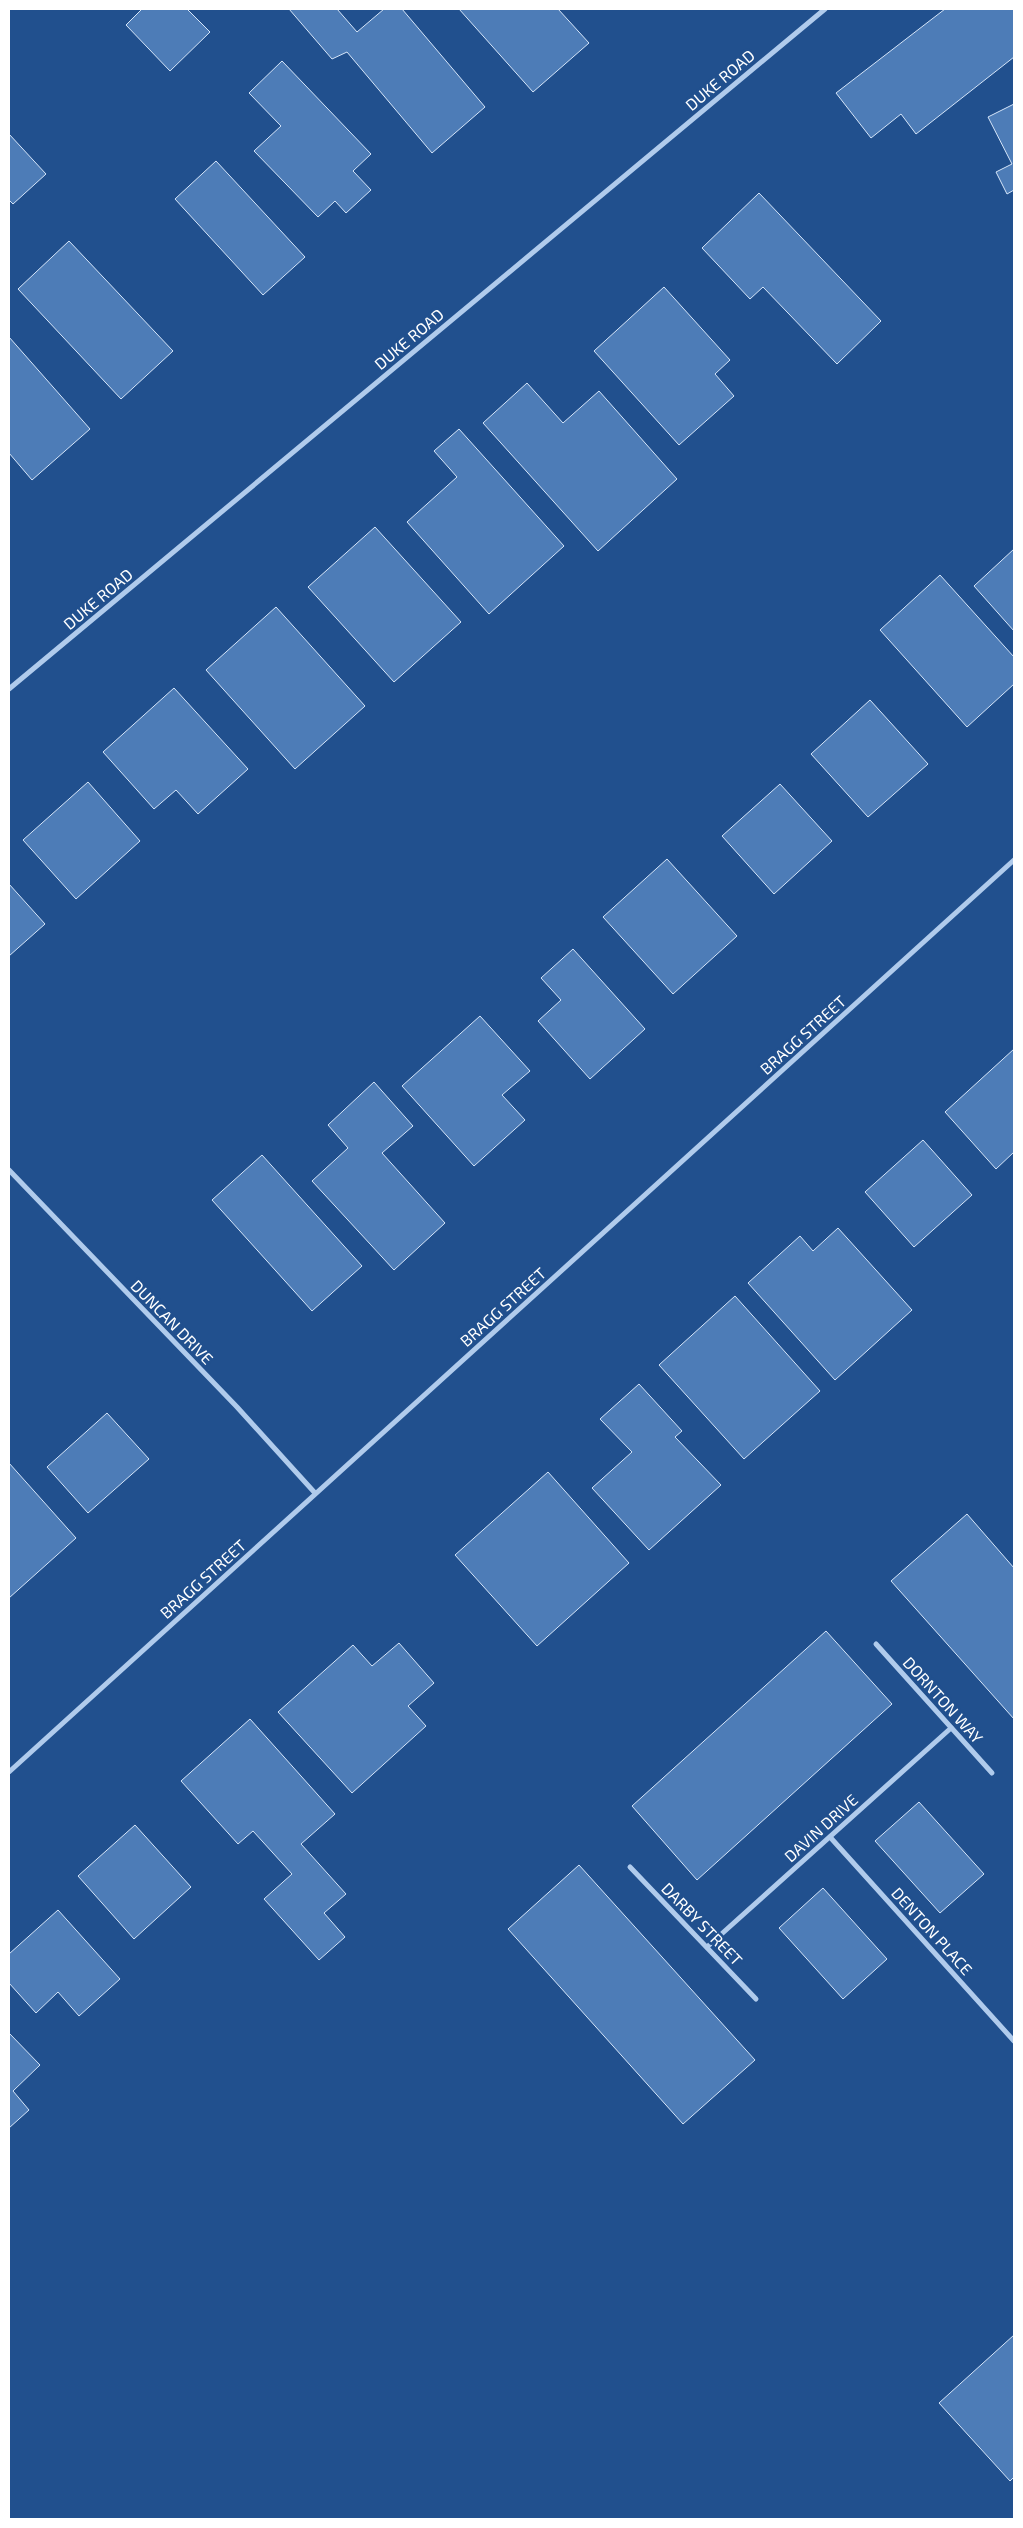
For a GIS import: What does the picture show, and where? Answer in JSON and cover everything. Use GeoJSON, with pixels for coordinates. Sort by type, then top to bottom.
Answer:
{"type":"FeatureCollection","features":[{"type":"Feature","properties":{"kind":"street","name":"DUKE ROAD"},"geometry":{"type":"LineString","coordinates":[[9,689],[825,9]]}},
{"type":"Feature","properties":{"kind":"street","name":"BRAGG STREET"},"geometry":{"type":"LineString","coordinates":[[9,1772],[1014,860]]}},
{"type":"Feature","properties":{"kind":"street","name":"DUNCAN DRIVE"},"geometry":{"type":"LineString","coordinates":[[9,1170],[237,1407],[315,1493]]}},
{"type":"Feature","properties":{"kind":"street","name":"DORNTON WAY"},"geometry":{"type":"LineString","coordinates":[[876,1644],[992,1773]]}},
{"type":"Feature","properties":{"kind":"street","name":"DAVIN DRIVE"},"geometry":{"type":"LineString","coordinates":[[707,1948],[951,1728]]}},
{"type":"Feature","properties":{"kind":"street","name":"DENTON PLACE"},"geometry":{"type":"LineString","coordinates":[[830,1837],[1014,2041]]}},
{"type":"Feature","properties":{"kind":"street","name":"DARBY STREET"},"geometry":{"type":"LineString","coordinates":[[630,1867],[756,1999]]}},
{"type":"Feature","properties":{"kind":"building"},"geometry":{"type":"Polygon","coordinates":[[[142,9],[187,9],[210,32],[170,71],[126,25],[142,9]]]}},
{"type":"Feature","properties":{"kind":"building"},"geometry":{"type":"Polygon","coordinates":[[[289,9],[337,9],[357,32],[384,9],[402,9],[485,107],[432,153],[347,52],[332,59],[289,9]]]}},
{"type":"Feature","properties":{"kind":"building"},"geometry":{"type":"Polygon","coordinates":[[[459,9],[558,9],[589,43],[533,92],[459,9]]]}},
{"type":"Feature","properties":{"kind":"building"},"geometry":{"type":"Polygon","coordinates":[[[945,9],[1014,9],[1014,57],[916,134],[901,114],[871,138],[836,93],[945,9]]]}},
{"type":"Feature","properties":{"kind":"building"},"geometry":{"type":"Polygon","coordinates":[[[282,61],[371,154],[353,171],[371,190],[346,213],[335,201],[318,217],[254,151],[281,126],[249,93],[282,61]]]}},
{"type":"Feature","properties":{"kind":"building"},"geometry":{"type":"Polygon","coordinates":[[[1014,104],[1014,190],[1007,194],[996,172],[1012,164],[988,117],[1014,104]]]}},
{"type":"Feature","properties":{"kind":"building"},"geometry":{"type":"Polygon","coordinates":[[[9,134],[46,174],[13,204],[9,200],[9,134]]]}},
{"type":"Feature","properties":{"kind":"building"},"geometry":{"type":"Polygon","coordinates":[[[216,161],[305,257],[263,295],[175,199],[216,161]]]}},
{"type":"Feature","properties":{"kind":"building"},"geometry":{"type":"Polygon","coordinates":[[[759,193],[881,321],[837,364],[763,287],[750,299],[702,248],[759,193]]]}},
{"type":"Feature","properties":{"kind":"building"},"geometry":{"type":"Polygon","coordinates":[[[69,241],[173,351],[121,399],[18,289],[69,241]]]}},
{"type":"Feature","properties":{"kind":"building"},"geometry":{"type":"Polygon","coordinates":[[[664,287],[730,360],[715,374],[734,396],[679,445],[594,351],[664,287]]]}},
{"type":"Feature","properties":{"kind":"building"},"geometry":{"type":"Polygon","coordinates":[[[9,337],[90,429],[32,480],[9,453],[9,337]]]}},
{"type":"Feature","properties":{"kind":"building"},"geometry":{"type":"Polygon","coordinates":[[[527,383],[563,423],[599,391],[677,479],[598,551],[483,423],[527,383]]]}},
{"type":"Feature","properties":{"kind":"building"},"geometry":{"type":"Polygon","coordinates":[[[459,429],[564,546],[489,614],[407,522],[457,477],[434,451],[459,429]]]}},
{"type":"Feature","properties":{"kind":"building"},"geometry":{"type":"Polygon","coordinates":[[[375,527],[461,622],[394,682],[308,587],[375,527]]]}},
{"type":"Feature","properties":{"kind":"building"},"geometry":{"type":"Polygon","coordinates":[[[1014,549],[1014,631],[974,586],[1014,549]]]}},
{"type":"Feature","properties":{"kind":"building"},"geometry":{"type":"Polygon","coordinates":[[[940,575],[1014,657],[1014,684],[967,727],[880,630],[940,575]]]}},
{"type":"Feature","properties":{"kind":"building"},"geometry":{"type":"Polygon","coordinates":[[[276,607],[365,706],[295,769],[206,670],[276,607]]]}},
{"type":"Feature","properties":{"kind":"building"},"geometry":{"type":"Polygon","coordinates":[[[174,688],[248,769],[198,814],[176,790],[154,809],[103,752],[174,688]]]}},
{"type":"Feature","properties":{"kind":"building"},"geometry":{"type":"Polygon","coordinates":[[[870,700],[928,764],[868,817],[811,754],[870,700]]]}},
{"type":"Feature","properties":{"kind":"building"},"geometry":{"type":"Polygon","coordinates":[[[88,782],[140,841],[76,899],[23,840],[88,782]]]}},
{"type":"Feature","properties":{"kind":"building"},"geometry":{"type":"Polygon","coordinates":[[[780,784],[832,841],[774,894],[722,836],[780,784]]]}},
{"type":"Feature","properties":{"kind":"building"},"geometry":{"type":"Polygon","coordinates":[[[667,859],[737,936],[673,994],[603,917],[667,859]]]}},
{"type":"Feature","properties":{"kind":"building"},"geometry":{"type":"Polygon","coordinates":[[[9,884],[45,924],[9,956],[9,884]]]}},
{"type":"Feature","properties":{"kind":"building"},"geometry":{"type":"Polygon","coordinates":[[[573,949],[645,1029],[590,1079],[538,1021],[561,1000],[541,978],[573,949]]]}},
{"type":"Feature","properties":{"kind":"building"},"geometry":{"type":"Polygon","coordinates":[[[480,1016],[530,1071],[502,1095],[525,1120],[474,1166],[402,1086],[480,1016]]]}},
{"type":"Feature","properties":{"kind":"building"},"geometry":{"type":"Polygon","coordinates":[[[1014,1049],[1014,1152],[996,1169],[945,1112],[1014,1049]]]}},
{"type":"Feature","properties":{"kind":"building"},"geometry":{"type":"Polygon","coordinates":[[[374,1082],[413,1126],[382,1153],[445,1223],[394,1270],[312,1181],[348,1148],[328,1125],[374,1082]]]}},
{"type":"Feature","properties":{"kind":"building"},"geometry":{"type":"Polygon","coordinates":[[[923,1140],[972,1195],[914,1247],[865,1192],[923,1140]]]}},
{"type":"Feature","properties":{"kind":"building"},"geometry":{"type":"Polygon","coordinates":[[[262,1155],[362,1266],[312,1311],[212,1200],[262,1155]]]}},
{"type":"Feature","properties":{"kind":"building"},"geometry":{"type":"Polygon","coordinates":[[[838,1228],[912,1310],[835,1380],[748,1283],[800,1236],[813,1251],[838,1228]]]}},
{"type":"Feature","properties":{"kind":"building"},"geometry":{"type":"Polygon","coordinates":[[[735,1296],[820,1391],[744,1459],[659,1365],[735,1296]]]}},
{"type":"Feature","properties":{"kind":"building"},"geometry":{"type":"Polygon","coordinates":[[[639,1384],[682,1431],[675,1437],[721,1485],[649,1550],[592,1488],[632,1452],[600,1419],[639,1384]]]}},
{"type":"Feature","properties":{"kind":"building"},"geometry":{"type":"Polygon","coordinates":[[[107,1413],[149,1459],[88,1513],[47,1467],[107,1413]]]}},
{"type":"Feature","properties":{"kind":"building"},"geometry":{"type":"Polygon","coordinates":[[[9,1463],[76,1538],[9,1598],[9,1463]]]}},
{"type":"Feature","properties":{"kind":"building"},"geometry":{"type":"Polygon","coordinates":[[[548,1472],[629,1563],[537,1646],[455,1555],[548,1472]]]}},
{"type":"Feature","properties":{"kind":"building"},"geometry":{"type":"Polygon","coordinates":[[[967,1514],[1014,1568],[1014,1719],[891,1581],[967,1514]]]}},
{"type":"Feature","properties":{"kind":"building"},"geometry":{"type":"Polygon","coordinates":[[[826,1631],[892,1704],[697,1880],[632,1806],[826,1631]]]}},
{"type":"Feature","properties":{"kind":"building"},"geometry":{"type":"Polygon","coordinates":[[[399,1643],[434,1683],[408,1706],[426,1726],[352,1793],[278,1712],[353,1645],[372,1666],[399,1643]]]}},
{"type":"Feature","properties":{"kind":"building"},"geometry":{"type":"Polygon","coordinates":[[[250,1719],[335,1814],[301,1844],[346,1894],[324,1913],[345,1937],[319,1960],[264,1899],[292,1874],[253,1831],[238,1844],[181,1781],[250,1719]]]}},
{"type":"Feature","properties":{"kind":"building"},"geometry":{"type":"Polygon","coordinates":[[[919,1802],[984,1874],[940,1913],[875,1841],[919,1802]]]}},
{"type":"Feature","properties":{"kind":"building"},"geometry":{"type":"Polygon","coordinates":[[[135,1825],[191,1887],[134,1939],[78,1876],[135,1825]]]}},
{"type":"Feature","properties":{"kind":"building"},"geometry":{"type":"Polygon","coordinates":[[[579,1865],[755,2060],[683,2124],[508,1929],[579,1865]]]}},
{"type":"Feature","properties":{"kind":"building"},"geometry":{"type":"Polygon","coordinates":[[[823,1888],[887,1959],[843,1999],[779,1928],[823,1888]]]}},
{"type":"Feature","properties":{"kind":"building"},"geometry":{"type":"Polygon","coordinates":[[[58,1910],[120,1979],[79,2016],[58,1992],[36,2013],[9,1983],[9,1954],[58,1910]]]}},
{"type":"Feature","properties":{"kind":"building"},"geometry":{"type":"Polygon","coordinates":[[[9,2033],[40,2065],[13,2091],[29,2110],[9,2128],[9,2033]]]}},
{"type":"Feature","properties":{"kind":"building"},"geometry":{"type":"Polygon","coordinates":[[[1014,2335],[1014,2477],[1010,2481],[939,2403],[1014,2335]]]}}]}
